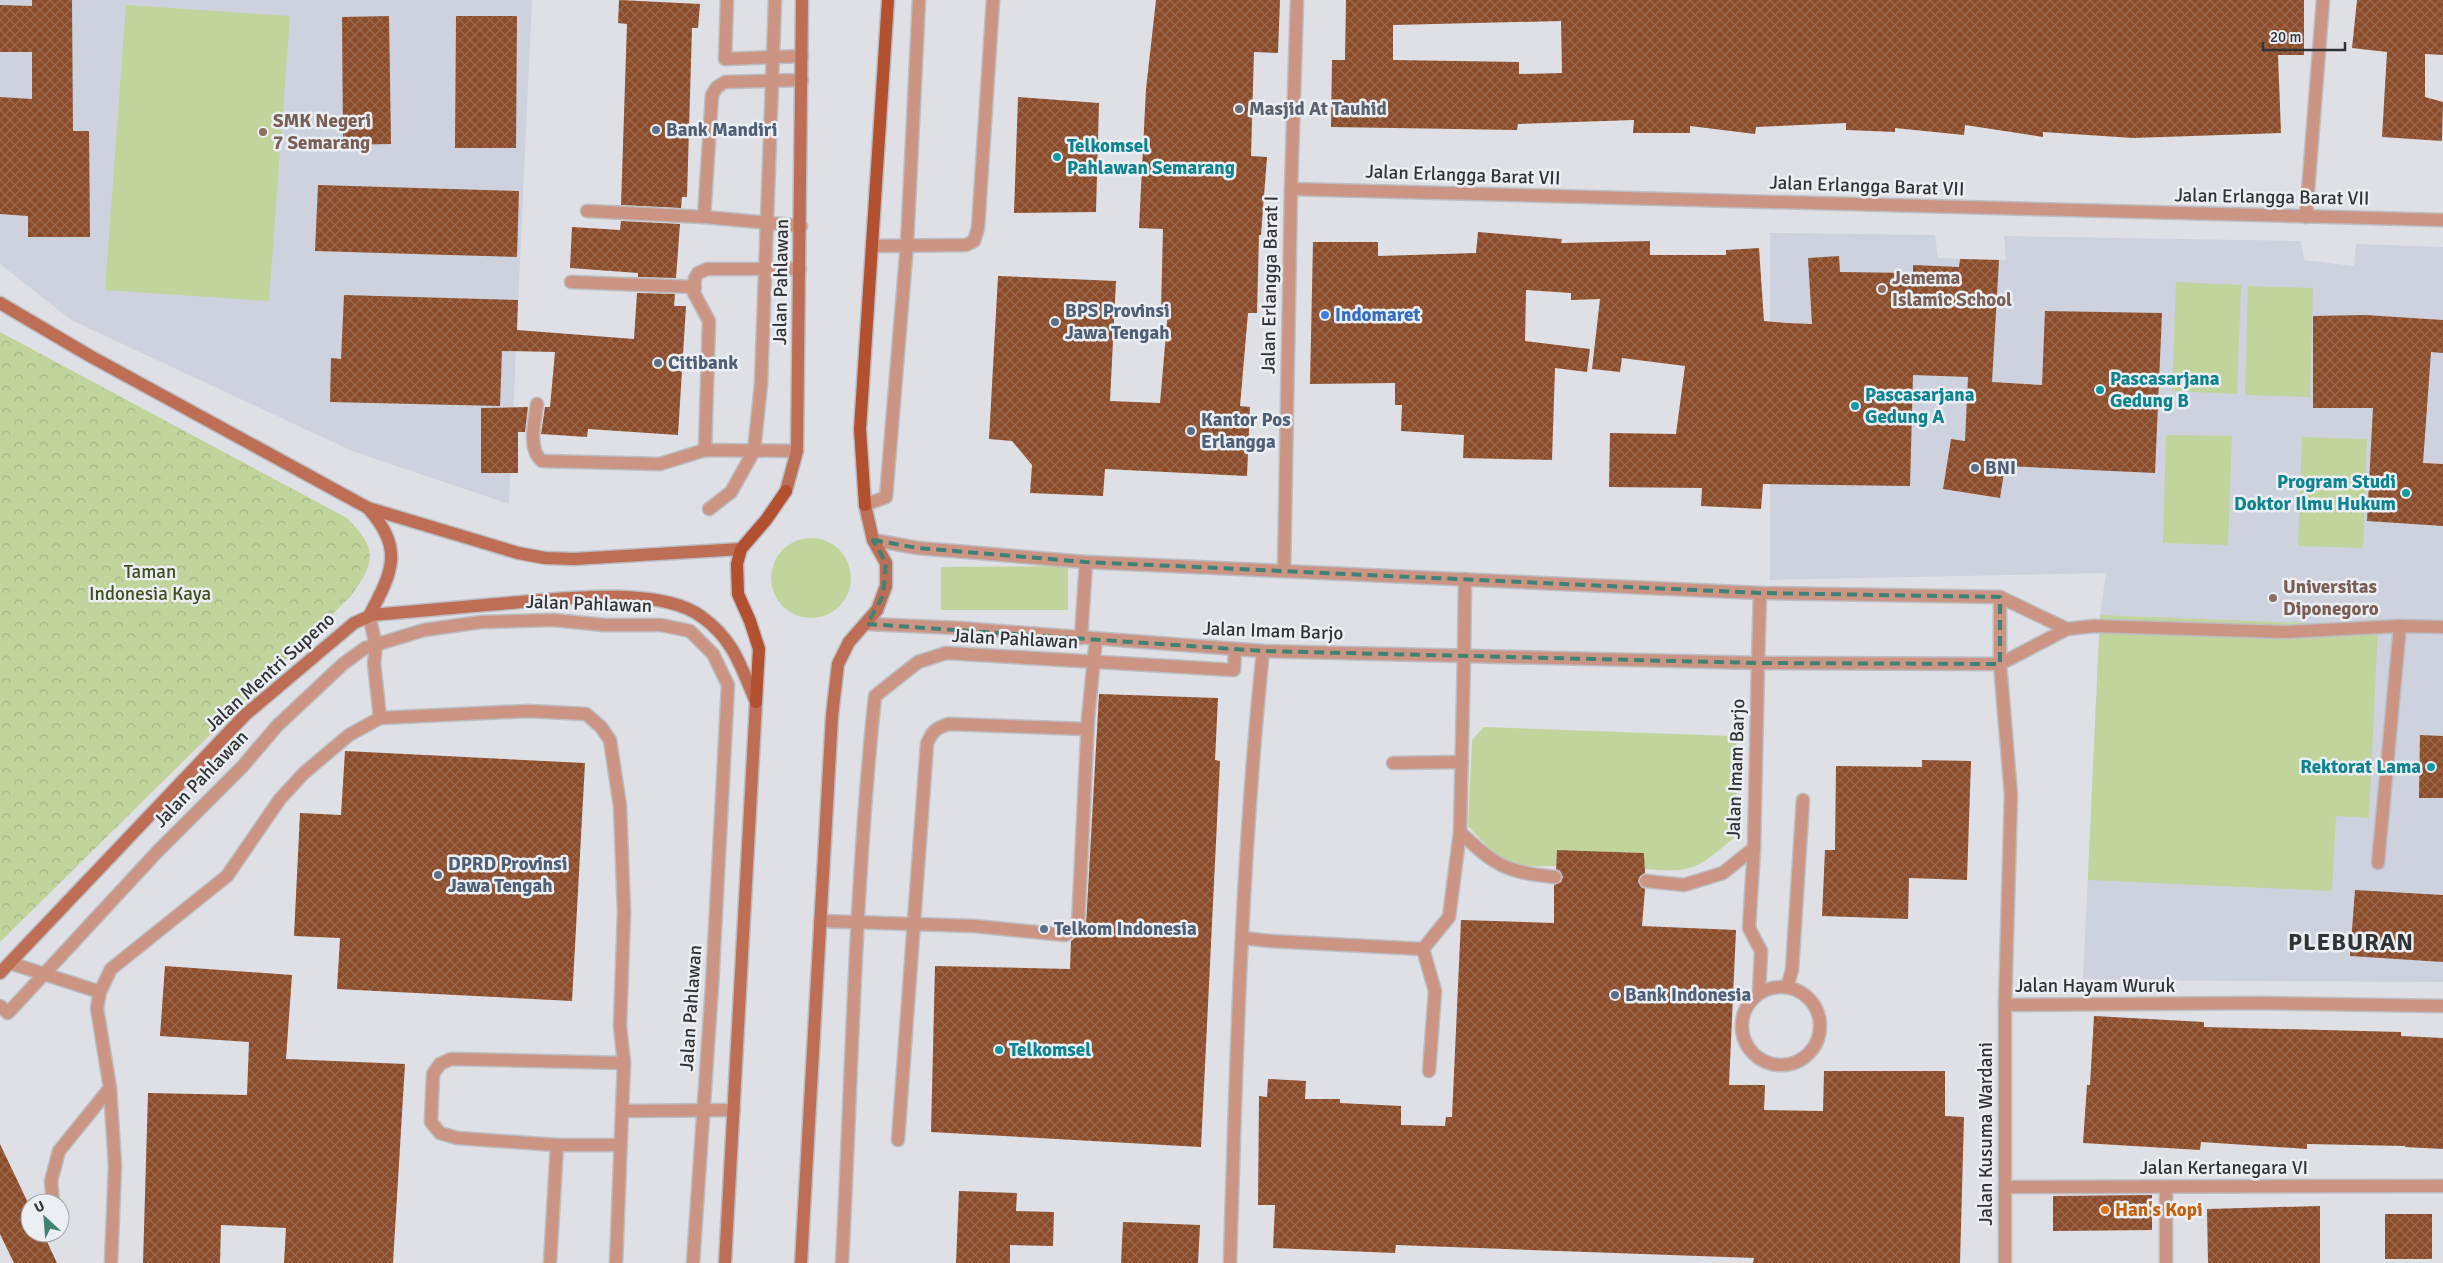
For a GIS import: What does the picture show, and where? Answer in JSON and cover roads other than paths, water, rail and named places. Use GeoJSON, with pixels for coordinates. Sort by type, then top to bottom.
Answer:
{"type":"FeatureCollection","features":[{"type":"Feature","properties":{"kind":"main road","name":"Jalan Pahlawan"},"geometry":{"type":"LineString","coordinates":[[741,549],[766,520],[786,491],[797,452],[802,0]]}},
{"type":"Feature","properties":{"kind":"main road"},"geometry":{"type":"LineString","coordinates":[[801,1263],[832,716],[838,664],[849,642],[867,624],[877,610],[883,596],[887,573],[886,563],[873,540],[865,505],[860,429],[888,0]]}},
{"type":"Feature","properties":{"kind":"main road"},"geometry":{"type":"LineString","coordinates":[[0,303],[18,316],[97,361],[368,508],[518,553],[545,558],[574,559],[741,549],[736,578],[738,594],[750,620],[759,649],[725,1263]]}},
{"type":"Feature","properties":{"kind":"main road"},"geometry":{"type":"LineString","coordinates":[[368,508],[383,525],[391,544],[392,558],[381,593],[369,616]]}},
{"type":"Feature","properties":{"kind":"main road","name":"Jalan Mentri Supeno"},"geometry":{"type":"LineString","coordinates":[[0,973],[245,715],[340,632],[369,616],[584,597],[652,600],[688,608],[702,616],[726,638],[740,661],[756,702]]}},
{"type":"Feature","properties":{"kind":"street"},"geometry":{"type":"LineString","coordinates":[[727,0],[725,59],[802,56]]}},
{"type":"Feature","properties":{"kind":"street","name":"Jalan Pahlawan"},"geometry":{"type":"LineString","coordinates":[[709,509],[731,492],[754,451],[761,384],[775,0]]}},
{"type":"Feature","properties":{"kind":"street"},"geometry":{"type":"LineString","coordinates":[[865,505],[886,497],[907,244],[919,0]]}},
{"type":"Feature","properties":{"kind":"street"},"geometry":{"type":"LineString","coordinates":[[872,246],[966,244],[974,240],[978,228],[993,0]]}},
{"type":"Feature","properties":{"kind":"street","name":"Jalan Erlangga Barat I"},"geometry":{"type":"LineString","coordinates":[[1284,571],[1291,189],[1297,0]]}},
{"type":"Feature","properties":{"kind":"street"},"geometry":{"type":"LineString","coordinates":[[2306,217],[2323,0]]}},
{"type":"Feature","properties":{"kind":"street"},"geometry":{"type":"LineString","coordinates":[[704,217],[712,95],[717,87],[725,82],[802,80]]}},
{"type":"Feature","properties":{"kind":"street","name":"Jalan Erlangga Barat VII"},"geometry":{"type":"LineString","coordinates":[[1291,189],[2443,220]]}},
{"type":"Feature","properties":{"kind":"street"},"geometry":{"type":"LineString","coordinates":[[587,211],[704,217],[801,226]]}},
{"type":"Feature","properties":{"kind":"street"},"geometry":{"type":"LineString","coordinates":[[705,450],[709,321],[696,299],[695,287],[698,273],[707,269],[800,269]]}},
{"type":"Feature","properties":{"kind":"street"},"geometry":{"type":"LineString","coordinates":[[571,282],[695,287]]}},
{"type":"Feature","properties":{"kind":"street"},"geometry":{"type":"LineString","coordinates":[[537,404],[533,449],[536,456],[542,461],[660,464],[705,450],[797,452]]}},
{"type":"Feature","properties":{"kind":"street"},"geometry":{"type":"LineString","coordinates":[[873,540],[918,548],[1086,562],[1760,593],[2000,597],[2067,629]]}},
{"type":"Feature","properties":{"kind":"street"},"geometry":{"type":"LineString","coordinates":[[1081,638],[1086,562]]}},
{"type":"Feature","properties":{"kind":"street"},"geometry":{"type":"LineString","coordinates":[[1423,949],[1449,917],[1460,832],[1465,579]]}},
{"type":"Feature","properties":{"kind":"street","name":"Jalan Imam Barjo"},"geometry":{"type":"LineString","coordinates":[[1646,881],[1684,885],[1692,883],[1723,873],[1754,848],[1760,593]]}},
{"type":"Feature","properties":{"kind":"street","name":"Jalan Hayam Wuruk"},"geometry":{"type":"LineString","coordinates":[[2000,597],[2000,664],[2011,795],[2005,1005],[2259,1003],[2443,1006]]}},
{"type":"Feature","properties":{"kind":"street"},"geometry":{"type":"LineString","coordinates":[[369,616],[376,644],[374,663],[380,718]]}},
{"type":"Feature","properties":{"kind":"street","name":"Jalan Pahlawan"},"geometry":{"type":"LineString","coordinates":[[0,1006],[8,1014],[43,973],[157,852],[242,767],[277,726],[343,664],[365,648],[434,628],[481,622],[553,620],[604,625],[661,625],[690,631],[713,654],[728,685],[712,986],[693,1263]]}},
{"type":"Feature","properties":{"kind":"street","name":"Jalan Imam Barjo"},"geometry":{"type":"LineString","coordinates":[[867,624],[1262,651],[1758,664],[2000,664]]}},
{"type":"Feature","properties":{"kind":"street"},"geometry":{"type":"LineString","coordinates":[[2000,664],[2067,629],[2094,626],[2284,632],[2400,626],[2443,627]]}},
{"type":"Feature","properties":{"kind":"street"},"geometry":{"type":"LineString","coordinates":[[2378,863],[2400,626]]}},
{"type":"Feature","properties":{"kind":"street"},"geometry":{"type":"LineString","coordinates":[[820,922],[974,926],[1065,934],[1078,926],[1087,728],[1096,639]]}},
{"type":"Feature","properties":{"kind":"street","name":"Jalan Pahlawan"},"geometry":{"type":"LineString","coordinates":[[842,1263],[858,923],[868,758],[875,696],[918,662],[946,653],[1234,670],[1235,649]]}},
{"type":"Feature","properties":{"kind":"street"},"geometry":{"type":"LineString","coordinates":[[1230,1263],[1238,996],[1243,938],[1252,761],[1262,651]]}},
{"type":"Feature","properties":{"kind":"street"},"geometry":{"type":"LineString","coordinates":[[111,1263],[115,1166],[110,1088],[96,1008],[100,992],[112,969],[227,876],[280,799],[304,773],[350,735],[380,718],[528,711],[586,714],[601,727],[610,740],[620,806],[624,912],[620,1026],[624,1063],[616,1263]]}},
{"type":"Feature","properties":{"kind":"street"},"geometry":{"type":"LineString","coordinates":[[898,1140],[927,744],[936,729],[948,724],[1087,728]]}},
{"type":"Feature","properties":{"kind":"street"},"geometry":{"type":"LineString","coordinates":[[1393,763],[1462,762]]}},
{"type":"Feature","properties":{"kind":"street"},"geometry":{"type":"LineString","coordinates":[[1787,987],[1792,970],[1803,800]]}},
{"type":"Feature","properties":{"kind":"street"},"geometry":{"type":"LineString","coordinates":[[1460,832],[1494,862],[1519,873],[1554,877]]}},
{"type":"Feature","properties":{"kind":"street"},"geometry":{"type":"LineString","coordinates":[[1754,848],[1749,928],[1761,951],[1759,993]]}},
{"type":"Feature","properties":{"kind":"street"},"geometry":{"type":"LineString","coordinates":[[1243,938],[1270,942],[1423,949]]}},
{"type":"Feature","properties":{"kind":"street"},"geometry":{"type":"LineString","coordinates":[[1423,949],[1435,992],[1429,1071]]}},
{"type":"Feature","properties":{"kind":"street"},"geometry":{"type":"LineString","coordinates":[[10,962],[100,992]]}},
{"type":"Feature","properties":{"kind":"street"},"geometry":{"type":"LineString","coordinates":[[1777,986],[1787,987],[1800,991],[1810,999],[1817,1010],[1820,1023],[1819,1036],[1814,1048],[1805,1057],[1794,1063],[1781,1066],[1763,1061],[1748,1049],[1742,1037],[1741,1025],[1743,1012],[1750,1001],[1759,993],[1777,986]]}},
{"type":"Feature","properties":{"kind":"street","name":"Jalan Kusuma Wardani"},"geometry":{"type":"LineString","coordinates":[[2004,1263],[2005,1005]]}},
{"type":"Feature","properties":{"kind":"street"},"geometry":{"type":"LineString","coordinates":[[620,1145],[557,1144],[457,1138],[440,1133],[431,1122],[433,1074],[440,1064],[451,1059],[624,1063]]}},
{"type":"Feature","properties":{"kind":"street"},"geometry":{"type":"LineString","coordinates":[[53,1193],[52,1181],[59,1151],[110,1088]]}},
{"type":"Feature","properties":{"kind":"street"},"geometry":{"type":"LineString","coordinates":[[622,1112],[703,1108],[734,1110]]}},
{"type":"Feature","properties":{"kind":"street"},"geometry":{"type":"LineString","coordinates":[[550,1263],[557,1144]]}},
{"type":"Feature","properties":{"kind":"street","name":"Jalan Kertanegara VI"},"geometry":{"type":"LineString","coordinates":[[2005,1187],[2443,1186]]}},
{"type":"Feature","properties":{"kind":"street"},"geometry":{"type":"LineString","coordinates":[[2166,1187],[2166,1263]]}},
{"type":"Feature","properties":{"kind":"place","name":"Masjid At Tauhid"},"geometry":{"type":"Point","coordinates":[1239,109]}},
{"type":"Feature","properties":{"kind":"place","name":"Bank Mandiri"},"geometry":{"type":"Point","coordinates":[656,130]}},
{"type":"Feature","properties":{"kind":"place","name":"SMK Negeri 7 Semarang"},"geometry":{"type":"Point","coordinates":[263,132]}},
{"type":"Feature","properties":{"kind":"place","name":"Telkomsel Pahlawan Semarang"},"geometry":{"type":"Point","coordinates":[1057,157]}},
{"type":"Feature","properties":{"kind":"place","name":"Jemema Islamic School"},"geometry":{"type":"Point","coordinates":[1882,289]}},
{"type":"Feature","properties":{"kind":"place","name":"Indomaret"},"geometry":{"type":"Point","coordinates":[1325,315]}},
{"type":"Feature","properties":{"kind":"place","name":"BPS Provinsi Jawa Tengah"},"geometry":{"type":"Point","coordinates":[1055,322]}},
{"type":"Feature","properties":{"kind":"place","name":"Citibank"},"geometry":{"type":"Point","coordinates":[658,363]}},
{"type":"Feature","properties":{"kind":"place","name":"Pascasarjana Gedung B"},"geometry":{"type":"Point","coordinates":[2100,390]}},
{"type":"Feature","properties":{"kind":"place","name":"Pascasarjana Gedung A"},"geometry":{"type":"Point","coordinates":[1855,406]}},
{"type":"Feature","properties":{"kind":"place","name":"Kantor Pos Erlangga"},"geometry":{"type":"Point","coordinates":[1191,431]}},
{"type":"Feature","properties":{"kind":"place","name":"BNI"},"geometry":{"type":"Point","coordinates":[1975,468]}},
{"type":"Feature","properties":{"kind":"place","name":"Program Studi Doktor Ilmu Hukum"},"geometry":{"type":"Point","coordinates":[2406,493]}},
{"type":"Feature","properties":{"kind":"place","name":"Universitas Diponegoro"},"geometry":{"type":"Point","coordinates":[2273,598]}},
{"type":"Feature","properties":{"kind":"place","name":"Rektorat Lama"},"geometry":{"type":"Point","coordinates":[2431,767]}},
{"type":"Feature","properties":{"kind":"place","name":"DPRD Provinsi Jawa Tengah"},"geometry":{"type":"Point","coordinates":[438,875]}},
{"type":"Feature","properties":{"kind":"place","name":"Telkom Indonesia"},"geometry":{"type":"Point","coordinates":[1044,929]}},
{"type":"Feature","properties":{"kind":"place","name":"Bank Indonesia"},"geometry":{"type":"Point","coordinates":[1615,995]}},
{"type":"Feature","properties":{"kind":"place","name":"Telkomsel"},"geometry":{"type":"Point","coordinates":[999,1050]}},
{"type":"Feature","properties":{"kind":"place","name":"Han's Kopi"},"geometry":{"type":"Point","coordinates":[2105,1210]}},
{"type":"Feature","properties":{"kind":"district","name":"PLEBURAN"},"geometry":{"type":"Point","coordinates":[2351,942]}},
{"type":"Feature","properties":{"kind":"park label","name":"Taman Indonesia Kaya"},"geometry":{"type":"Point","coordinates":[150,583]}}]}
